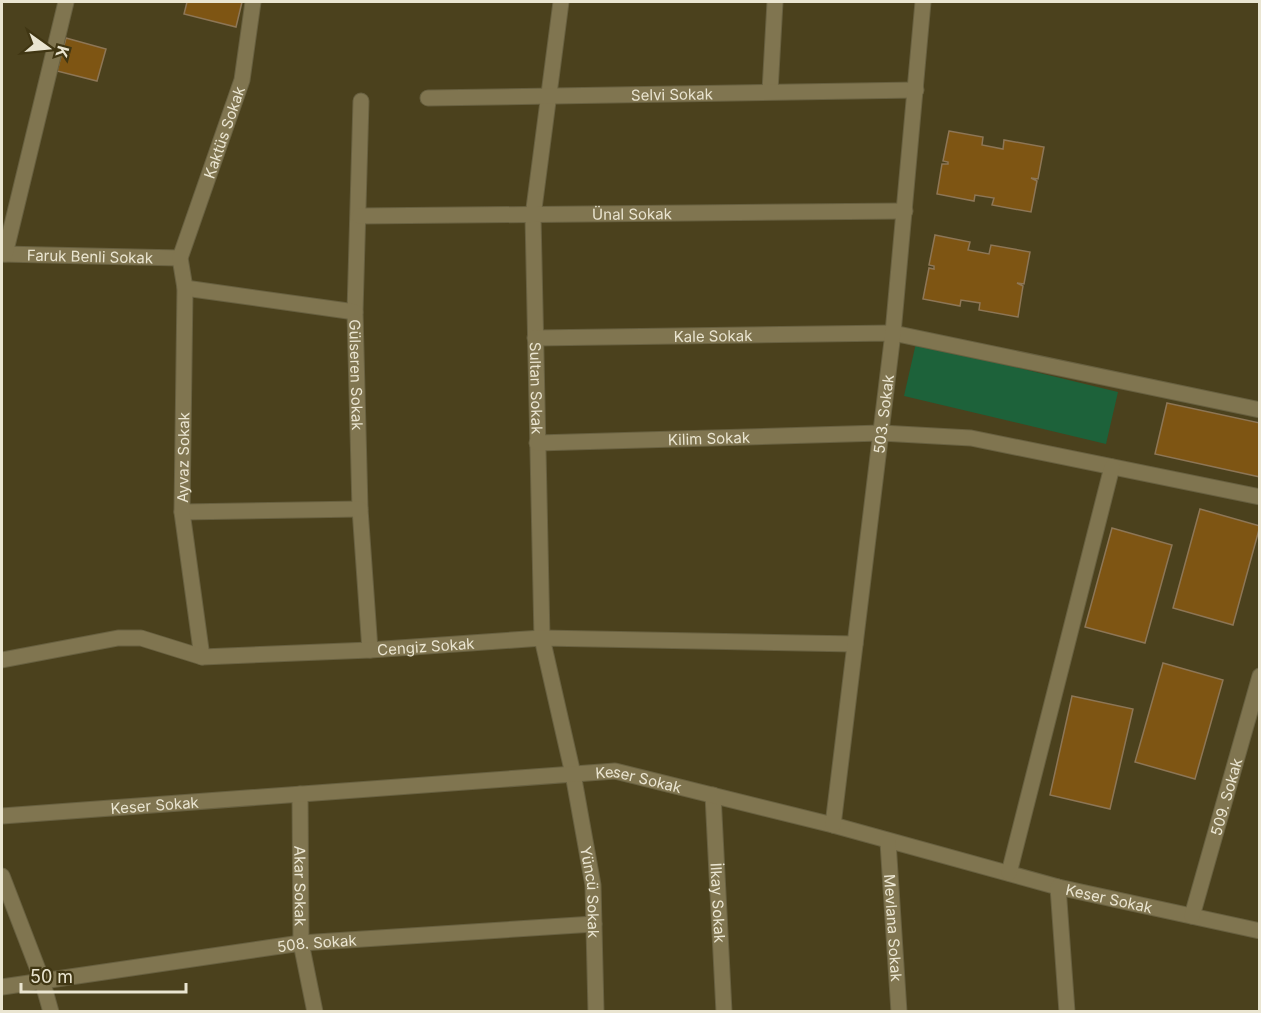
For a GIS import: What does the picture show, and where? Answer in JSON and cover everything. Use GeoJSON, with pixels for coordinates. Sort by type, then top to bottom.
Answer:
{"type":"FeatureCollection","features":[{"type":"Feature","properties":{"kind":"street"},"geometry":{"type":"LineString","coordinates":[[3,254],[66,2]]}},
{"type":"Feature","properties":{"kind":"street","name":"Kaktüs Sokak"},"geometry":{"type":"LineString","coordinates":[[180,258],[242,80],[253,2]]}},
{"type":"Feature","properties":{"kind":"street","name":"Sultan Sokak"},"geometry":{"type":"LineString","coordinates":[[561,2],[533,216],[542,638],[573,774]]}},
{"type":"Feature","properties":{"kind":"street"},"geometry":{"type":"LineString","coordinates":[[770,91],[776,2]]}},
{"type":"Feature","properties":{"kind":"street","name":"503. Sokak"},"geometry":{"type":"LineString","coordinates":[[833,825],[893,333],[923,2]]}},
{"type":"Feature","properties":{"kind":"street","name":"Selvi Sokak"},"geometry":{"type":"LineString","coordinates":[[428,98],[916,90]]}},
{"type":"Feature","properties":{"kind":"street","name":"Gülseren Sokak"},"geometry":{"type":"LineString","coordinates":[[361,101],[355,312],[360,508],[370,650]]}},
{"type":"Feature","properties":{"kind":"street","name":"Ünal Sokak"},"geometry":{"type":"LineString","coordinates":[[359,216],[905,211]]}},
{"type":"Feature","properties":{"kind":"street","name":"Faruk Benli Sokak"},"geometry":{"type":"LineString","coordinates":[[3,254],[180,258]]}},
{"type":"Feature","properties":{"kind":"street","name":"Ayvaz Sokak"},"geometry":{"type":"LineString","coordinates":[[180,258],[185,288],[182,512],[202,657]]}},
{"type":"Feature","properties":{"kind":"street"},"geometry":{"type":"LineString","coordinates":[[185,288],[355,312]]}},
{"type":"Feature","properties":{"kind":"street","name":"Kale Sokak"},"geometry":{"type":"LineString","coordinates":[[535,338],[893,333],[1260,410]]}},
{"type":"Feature","properties":{"kind":"street","name":"Kilim Sokak"},"geometry":{"type":"LineString","coordinates":[[537,442],[881,433],[971,438],[1260,497]]}},
{"type":"Feature","properties":{"kind":"street"},"geometry":{"type":"LineString","coordinates":[[1009,873],[1112,467]]}},
{"type":"Feature","properties":{"kind":"street"},"geometry":{"type":"LineString","coordinates":[[182,512],[360,508]]}},
{"type":"Feature","properties":{"kind":"street","name":"Cengiz Sokak"},"geometry":{"type":"LineString","coordinates":[[2,660],[118,638],[141,638],[202,657],[370,650],[542,638],[855,644]]}},
{"type":"Feature","properties":{"kind":"street","name":"509. Sokak"},"geometry":{"type":"LineString","coordinates":[[1192,916],[1260,676]]}},
{"type":"Feature","properties":{"kind":"street","name":"Keser Sokak"},"geometry":{"type":"LineString","coordinates":[[2,816],[615,771],[833,825],[1058,887],[1260,931]]}},
{"type":"Feature","properties":{"kind":"street","name":"Yüncü Sokak"},"geometry":{"type":"LineString","coordinates":[[573,774],[592,885],[596,1011]]}},
{"type":"Feature","properties":{"kind":"street","name":"Akar Sokak"},"geometry":{"type":"LineString","coordinates":[[300,794],[301,944],[315,1011]]}},
{"type":"Feature","properties":{"kind":"street","name":"İlkay Sokak"},"geometry":{"type":"LineString","coordinates":[[712,795],[724,1011]]}},
{"type":"Feature","properties":{"kind":"street","name":"Mevlana Sokak"},"geometry":{"type":"LineString","coordinates":[[888,842],[899,1011]]}},
{"type":"Feature","properties":{"kind":"street"},"geometry":{"type":"LineString","coordinates":[[2,876],[7,903],[42,980],[51,1011]]}},
{"type":"Feature","properties":{"kind":"street"},"geometry":{"type":"LineString","coordinates":[[1058,887],[1066,1011]]}},
{"type":"Feature","properties":{"kind":"street","name":"508. Sokak"},"geometry":{"type":"LineString","coordinates":[[2,987],[301,944],[594,924]]}},
{"type":"Feature","properties":{"kind":"green space"},"geometry":{"type":"Polygon","coordinates":[[[916,343],[1118,392],[1106,444],[904,396],[916,343]]]}},
{"type":"Feature","properties":{"kind":"building"},"geometry":{"type":"Polygon","coordinates":[[[187,2],[242,2],[236,27],[184,14],[187,2]]]}},
{"type":"Feature","properties":{"kind":"building"},"geometry":{"type":"Polygon","coordinates":[[[66,38],[106,49],[97,81],[57,71],[66,38]]]}},
{"type":"Feature","properties":{"kind":"building"},"geometry":{"type":"Polygon","coordinates":[[[949,131],[983,137],[982,145],[1003,149],[1004,140],[1044,147],[1038,179],[1031,178],[1037,181],[1031,212],[992,205],[994,198],[975,195],[974,201],[937,194],[942,164],[948,164],[943,161],[949,131]]]}},
{"type":"Feature","properties":{"kind":"building"},"geometry":{"type":"Polygon","coordinates":[[[935,235],[970,242],[968,250],[989,254],[991,245],[1030,252],[1024,284],[1017,283],[1023,286],[1018,317],[979,310],[980,303],[961,300],[960,306],[923,299],[929,268],[934,269],[934,266],[929,265],[935,235]]]}},
{"type":"Feature","properties":{"kind":"building"},"geometry":{"type":"Polygon","coordinates":[[[1167,403],[1260,423],[1260,477],[1155,454],[1167,403]]]}},
{"type":"Feature","properties":{"kind":"building"},"geometry":{"type":"Polygon","coordinates":[[[1200,509],[1260,526],[1233,625],[1173,608],[1200,509]]]}},
{"type":"Feature","properties":{"kind":"building"},"geometry":{"type":"Polygon","coordinates":[[[1112,528],[1172,545],[1145,643],[1085,627],[1112,528]]]}},
{"type":"Feature","properties":{"kind":"building"},"geometry":{"type":"Polygon","coordinates":[[[1163,663],[1223,680],[1195,779],[1135,762],[1163,663]]]}},
{"type":"Feature","properties":{"kind":"building"},"geometry":{"type":"Polygon","coordinates":[[[1072,696],[1133,709],[1110,809],[1050,795],[1072,696]]]}}]}
